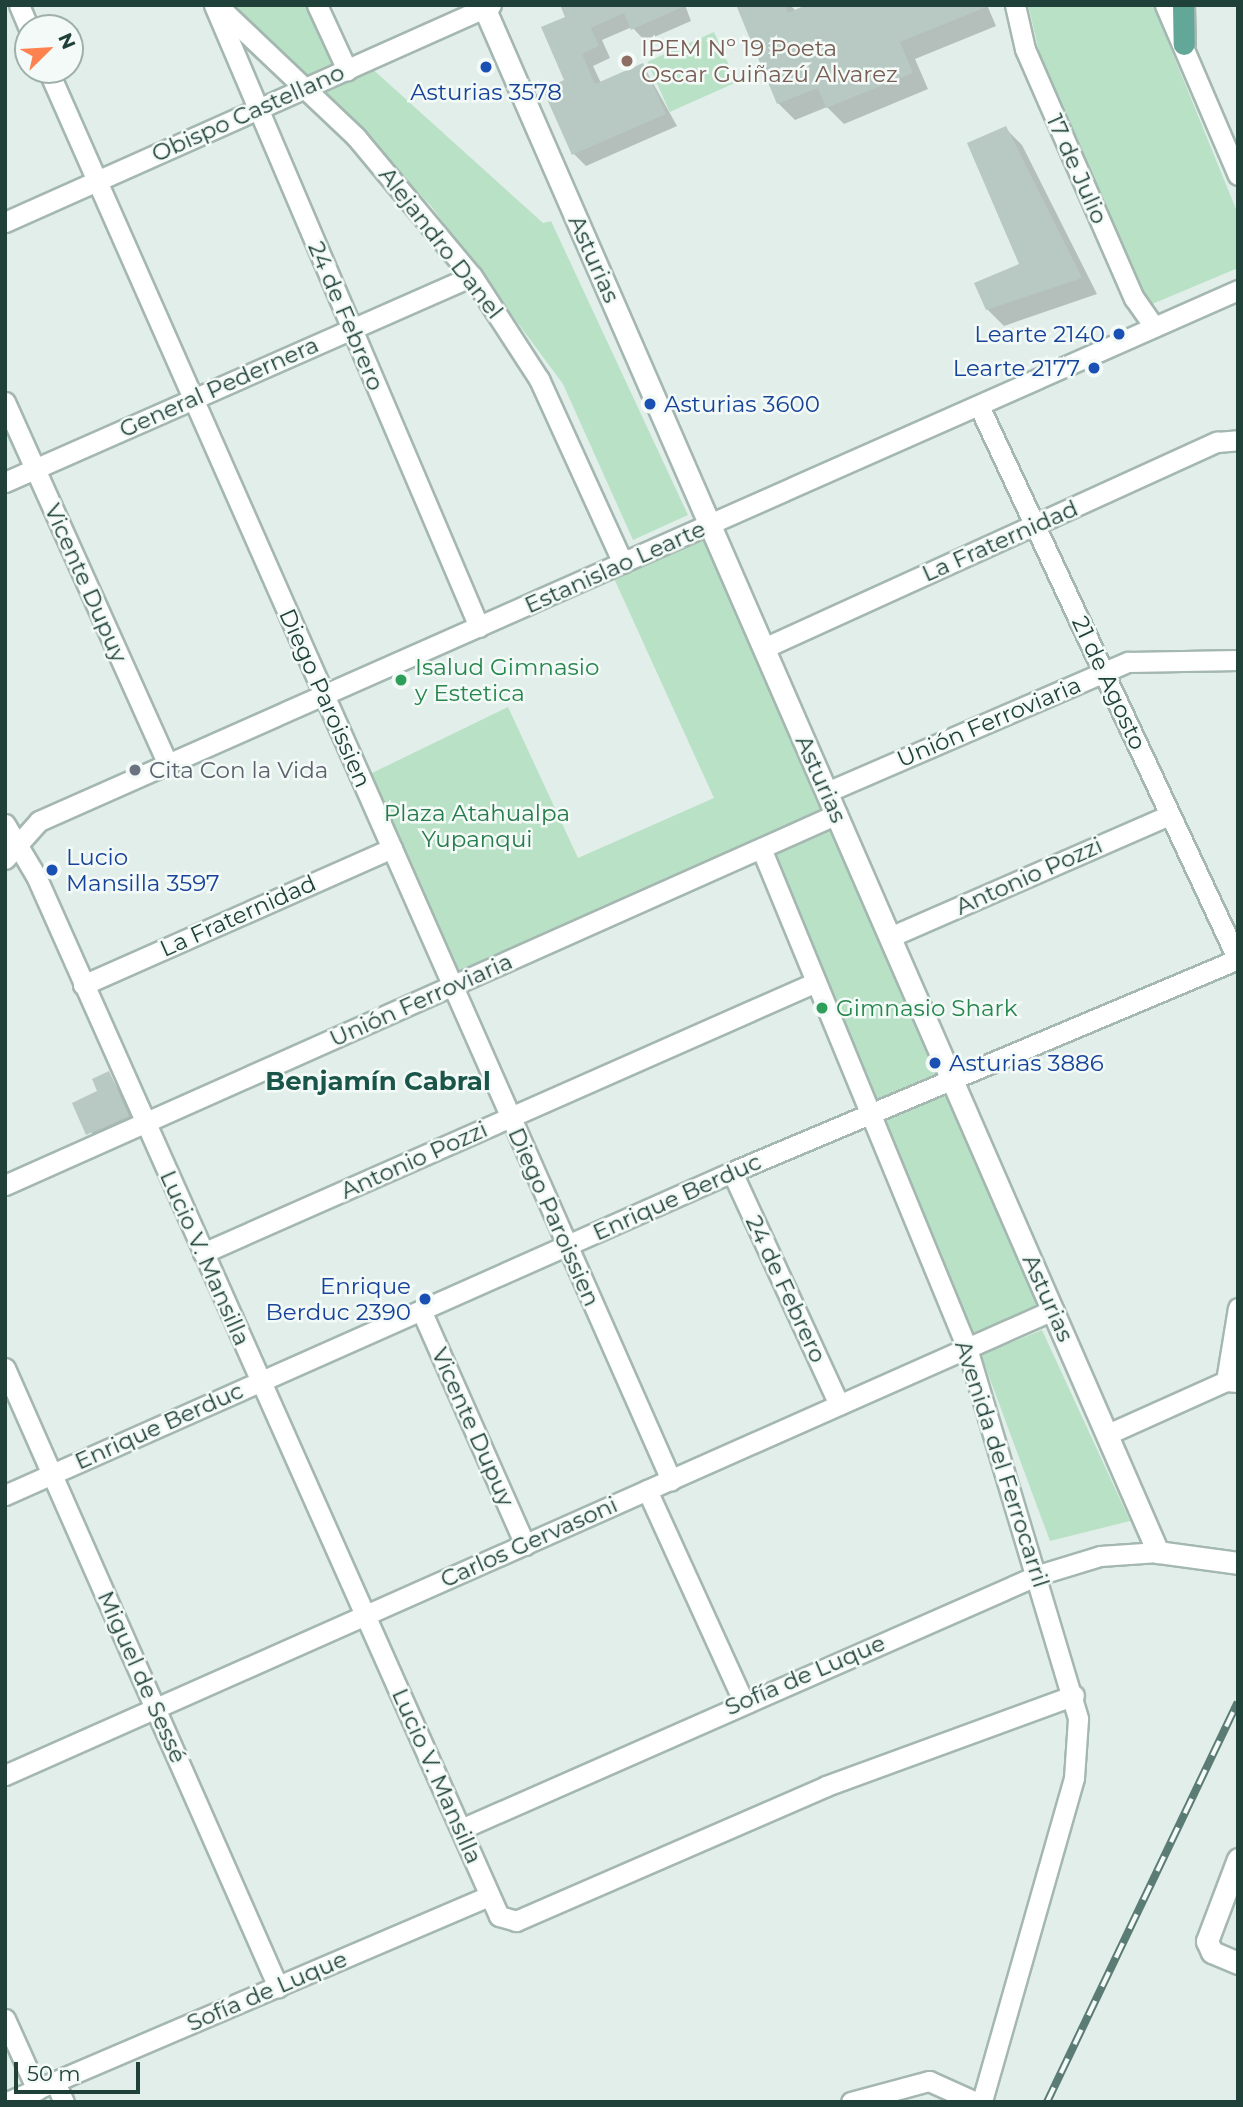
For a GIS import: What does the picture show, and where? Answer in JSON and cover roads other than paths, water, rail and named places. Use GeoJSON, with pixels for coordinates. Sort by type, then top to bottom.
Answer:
{"type":"FeatureCollection","features":[{"type":"Feature","properties":{"kind":"main road"},"geometry":{"type":"LineString","coordinates":[[1183,5],[1184,44]]}},
{"type":"Feature","properties":{"kind":"street","name":"Alejandro Danel"},"geometry":{"type":"LineString","coordinates":[[215,5],[306,88],[472,276],[539,379],[623,563]]}},
{"type":"Feature","properties":{"kind":"street","name":"24 de Febrero"},"geometry":{"type":"LineString","coordinates":[[215,5],[257,110],[479,627]]}},
{"type":"Feature","properties":{"kind":"street"},"geometry":{"type":"LineString","coordinates":[[317,5],[346,70]]}},
{"type":"Feature","properties":{"kind":"street","name":"17 de Julio"},"geometry":{"type":"LineString","coordinates":[[1015,5],[1031,62],[1134,298],[1154,327]]}},
{"type":"Feature","properties":{"kind":"street"},"geometry":{"type":"LineString","coordinates":[[1165,5],[1238,175]]}},
{"type":"Feature","properties":{"kind":"street","name":"Obispo Castellano"},"geometry":{"type":"LineString","coordinates":[[5,222],[486,6]]}},
{"type":"Feature","properties":{"kind":"street","name":"Asturias"},"geometry":{"type":"LineString","coordinates":[[486,6],[1158,1552]]}},
{"type":"Feature","properties":{"kind":"street","name":"Diego Paroissien"},"geometry":{"type":"LineString","coordinates":[[54,84],[671,1480]]}},
{"type":"Feature","properties":{"kind":"street","name":"General Pedernera"},"geometry":{"type":"LineString","coordinates":[[5,482],[472,276]]}},
{"type":"Feature","properties":{"kind":"street","name":"Estanislao Learte"},"geometry":{"type":"LineString","coordinates":[[11,852],[39,821],[1238,290]]}},
{"type":"Feature","properties":{"kind":"street","name":"Vicente Dupuy"},"geometry":{"type":"LineString","coordinates":[[5,402],[168,765]]}},
{"type":"Feature","properties":{"kind":"street","name":"21 de Agosto"},"geometry":{"type":"LineString","coordinates":[[979,406],[1105,672],[1168,815],[1238,959]]}},
{"type":"Feature","properties":{"kind":"street","name":"La Fraternidad"},"geometry":{"type":"LineString","coordinates":[[764,648],[1217,442],[1238,440]]}},
{"type":"Feature","properties":{"kind":"street","name":"Unión Ferroviaria"},"geometry":{"type":"LineString","coordinates":[[827,792],[1140,659],[1238,660]]}},
{"type":"Feature","properties":{"kind":"street","name":"Unión Ferroviaria"},"geometry":{"type":"LineString","coordinates":[[5,1185],[837,814]]}},
{"type":"Feature","properties":{"kind":"street","name":"Antonio Pozzi"},"geometry":{"type":"LineString","coordinates":[[890,937],[1168,815]]}},
{"type":"Feature","properties":{"kind":"street","name":"Lucio V. Mansilla"},"geometry":{"type":"LineString","coordinates":[[5,824],[11,852],[83,985],[366,1614],[489,1896],[507,1922],[851,1776],[1074,1695]]}},
{"type":"Feature","properties":{"kind":"street","name":"La Fraternidad"},"geometry":{"type":"LineString","coordinates":[[83,985],[392,848]]}},
{"type":"Feature","properties":{"kind":"street","name":"Avenida del Ferrocarril"},"geometry":{"type":"LineString","coordinates":[[761,848],[967,1348],[1074,1695],[1074,1778],[982,2102]]}},
{"type":"Feature","properties":{"kind":"street","name":"Enrique Berduc"},"geometry":{"type":"LineString","coordinates":[[5,1494],[732,1172],[1238,959]]}},
{"type":"Feature","properties":{"kind":"street","name":"Antonio Pozzi"},"geometry":{"type":"LineString","coordinates":[[203,1253],[816,982]]}},
{"type":"Feature","properties":{"kind":"street","name":"24 de Febrero"},"geometry":{"type":"LineString","coordinates":[[732,1172],[839,1405]]}},
{"type":"Feature","properties":{"kind":"street"},"geometry":{"type":"LineString","coordinates":[[1108,1434],[1232,1381],[1238,1308]]}},
{"type":"Feature","properties":{"kind":"street","name":"Vicente Dupuy"},"geometry":{"type":"LineString","coordinates":[[421,1310],[525,1545]]}},
{"type":"Feature","properties":{"kind":"street","name":"Carlos Gervasoni"},"geometry":{"type":"LineString","coordinates":[[5,1775],[1053,1310]]}},
{"type":"Feature","properties":{"kind":"street","name":"Miguel de Sessé"},"geometry":{"type":"LineString","coordinates":[[5,1368],[278,1987]]}},
{"type":"Feature","properties":{"kind":"street"},"geometry":{"type":"LineString","coordinates":[[647,1490],[743,1701]]}},
{"type":"Feature","properties":{"kind":"street"},"geometry":{"type":"LineString","coordinates":[[1158,1552],[1238,1563]]}},
{"type":"Feature","properties":{"kind":"street","name":"Sofía de Luque"},"geometry":{"type":"LineString","coordinates":[[461,1829],[743,1701],[1038,1575],[1100,1556],[1158,1552]]}},
{"type":"Feature","properties":{"kind":"street"},"geometry":{"type":"LineString","coordinates":[[1238,1859],[1207,1941],[1212,1952],[1238,1963]]}},
{"type":"Feature","properties":{"kind":"street","name":"Sofía de Luque"},"geometry":{"type":"LineString","coordinates":[[7,2102],[489,1896]]}},
{"type":"Feature","properties":{"kind":"street"},"geometry":{"type":"LineString","coordinates":[[5,2019],[46,2086],[64,2102]]}},
{"type":"Feature","properties":{"kind":"street"},"geometry":{"type":"LineString","coordinates":[[851,2102],[929,2081],[976,2102]]}},
{"type":"Feature","properties":{"kind":"railway"},"geometry":{"type":"LineString","coordinates":[[1047,2102],[1238,1702]]}},
{"type":"Feature","properties":{"kind":"place","name":"IPEM Nº 19 Poeta Oscar Guiñazú Alvarez"},"geometry":{"type":"Point","coordinates":[627,61]}},
{"type":"Feature","properties":{"kind":"place","name":"Asturias 3578"},"geometry":{"type":"Point","coordinates":[486,67]}},
{"type":"Feature","properties":{"kind":"place","name":"Learte 2140"},"geometry":{"type":"Point","coordinates":[1119,334]}},
{"type":"Feature","properties":{"kind":"place","name":"Learte 2177"},"geometry":{"type":"Point","coordinates":[1094,368]}},
{"type":"Feature","properties":{"kind":"place","name":"Asturias 3600"},"geometry":{"type":"Point","coordinates":[650,404]}},
{"type":"Feature","properties":{"kind":"place","name":"Isalud Gimnasio y Estetica"},"geometry":{"type":"Point","coordinates":[401,680]}},
{"type":"Feature","properties":{"kind":"place","name":"Cita Con la Vida"},"geometry":{"type":"Point","coordinates":[135,770]}},
{"type":"Feature","properties":{"kind":"place","name":"Lucio Mansilla 3597"},"geometry":{"type":"Point","coordinates":[52,870]}},
{"type":"Feature","properties":{"kind":"place","name":"Gimnasio Shark"},"geometry":{"type":"Point","coordinates":[822,1008]}},
{"type":"Feature","properties":{"kind":"place","name":"Asturias 3886"},"geometry":{"type":"Point","coordinates":[935,1063]}},
{"type":"Feature","properties":{"kind":"place","name":"Enrique Berduc 2390"},"geometry":{"type":"Point","coordinates":[425,1299]}},
{"type":"Feature","properties":{"kind":"district","name":"Benjamín Cabral"},"geometry":{"type":"Point","coordinates":[378,1082]}},
{"type":"Feature","properties":{"kind":"park label","name":"Plaza Atahualpa Yupanqui"},"geometry":{"type":"Point","coordinates":[477,826]}}]}
